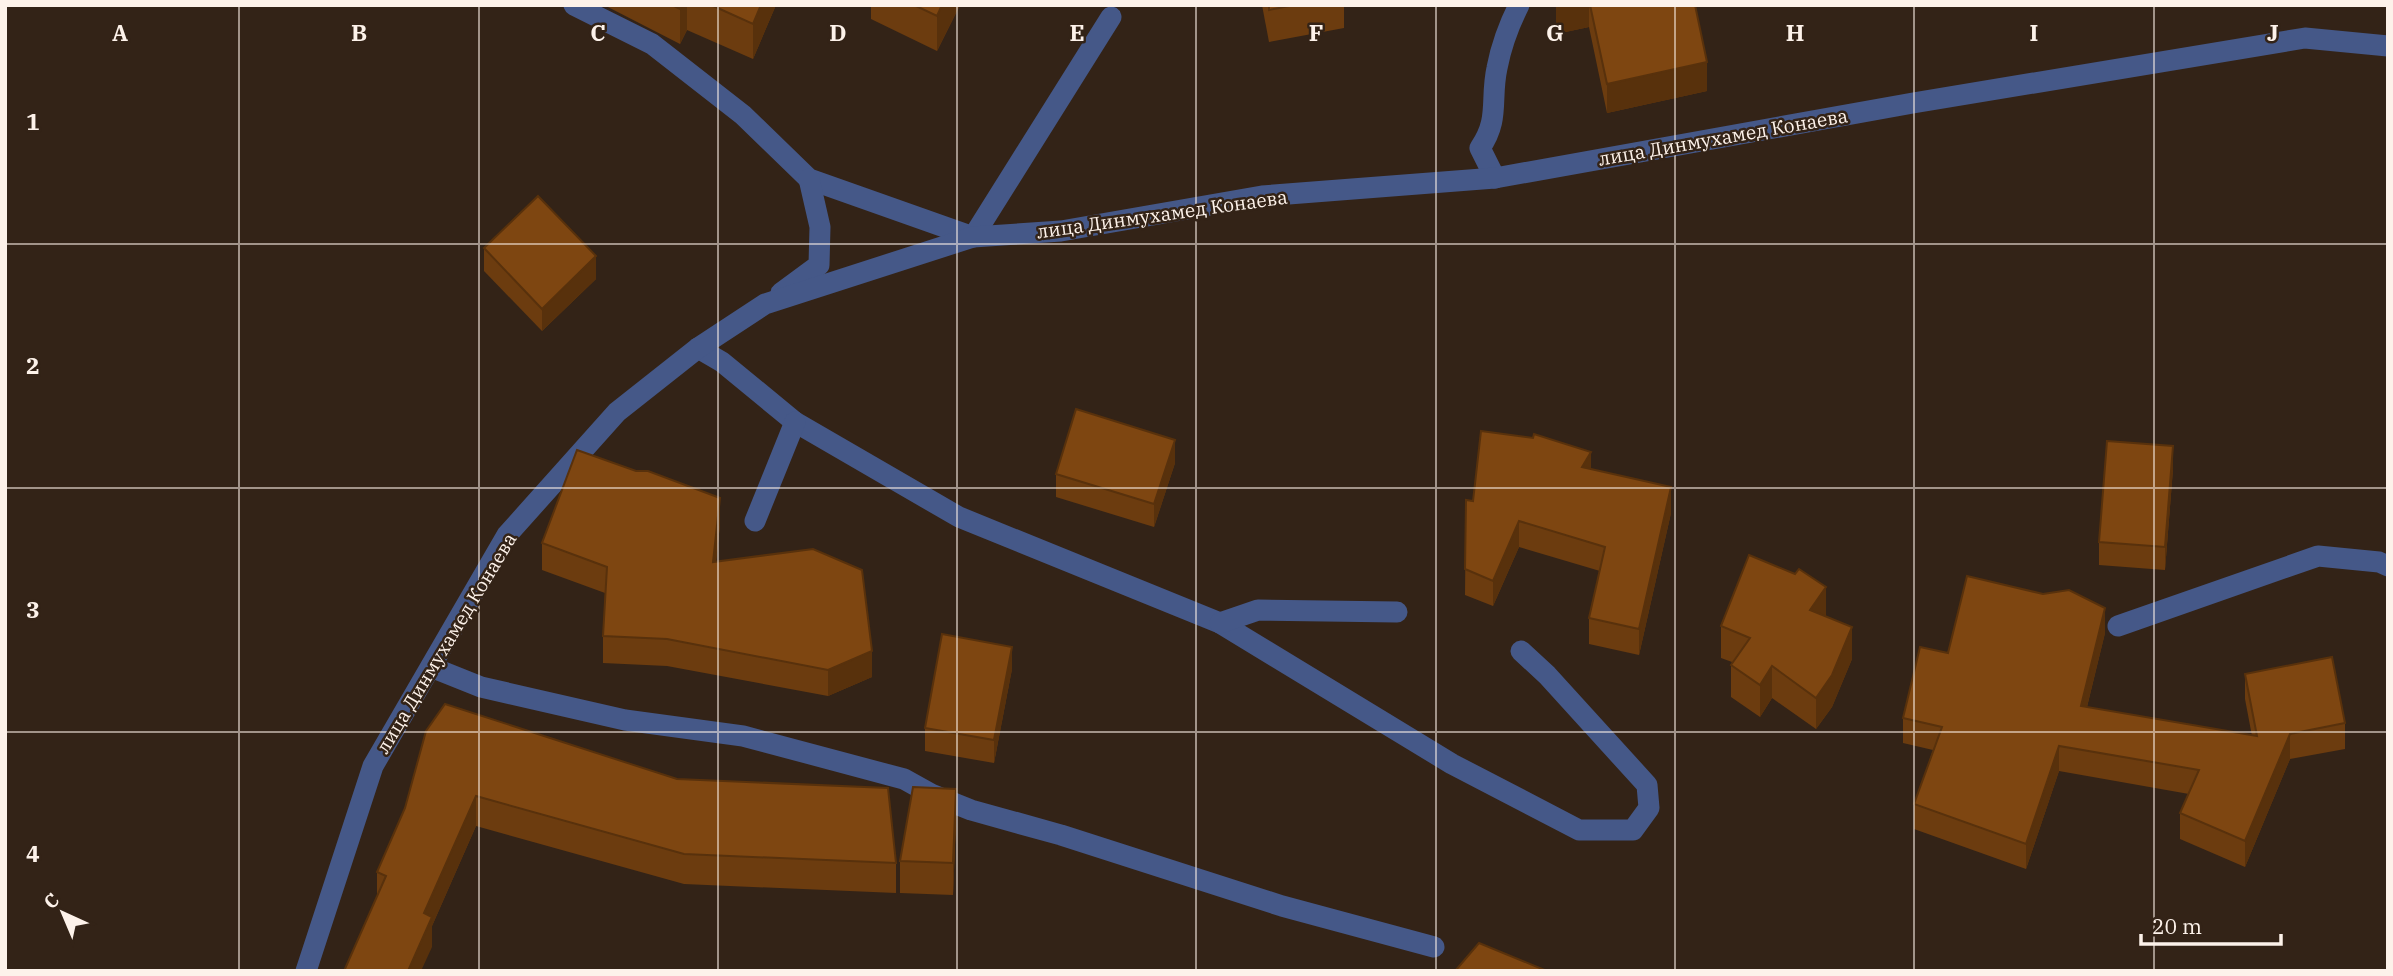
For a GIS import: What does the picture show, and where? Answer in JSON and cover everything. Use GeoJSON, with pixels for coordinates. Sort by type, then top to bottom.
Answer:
{"type":"FeatureCollection","features":[{"type":"Feature","properties":{"kind":"street"},"geometry":{"type":"LineString","coordinates":[[574,5],[652,44],[743,115],[808,180],[973,237],[1111,17]]}},
{"type":"Feature","properties":{"kind":"street"},"geometry":{"type":"LineString","coordinates":[[1495,178],[1480,148],[1492,132],[1496,69],[1519,5]]}},
{"type":"Feature","properties":{"kind":"street","name":"лица Динмухамед Конаева"},"geometry":{"type":"LineString","coordinates":[[306,971],[373,766],[507,535],[617,412],[698,348],[765,304],[973,237],[1061,231],[1262,196],[1495,178],[1913,103],[2305,38],[2388,47]]}},
{"type":"Feature","properties":{"kind":"street"},"geometry":{"type":"LineString","coordinates":[[765,304],[819,265],[820,227],[808,180]]}},
{"type":"Feature","properties":{"kind":"street"},"geometry":{"type":"LineString","coordinates":[[698,348],[722,362],[794,422],[959,517],[1220,623],[1452,764],[1579,830],[1633,830],[1649,808],[1647,785],[1547,675],[1521,651]]}},
{"type":"Feature","properties":{"kind":"street"},"geometry":{"type":"LineString","coordinates":[[755,521],[794,422]]}},
{"type":"Feature","properties":{"kind":"street"},"geometry":{"type":"LineString","coordinates":[[2118,626],[2318,556],[2379,562],[2388,566]]}},
{"type":"Feature","properties":{"kind":"street"},"geometry":{"type":"LineString","coordinates":[[1220,623],[1258,610],[1397,612]]}},
{"type":"Feature","properties":{"kind":"street"},"geometry":{"type":"LineString","coordinates":[[431,667],[481,687],[625,720],[743,736],[904,779],[930,794],[971,810],[1061,835],[1282,906],[1434,947]]}},
{"type":"Feature","properties":{"kind":"building"},"geometry":{"type":"Polygon","coordinates":[[[711,5],[761,5],[753,24],[711,5]]]}},
{"type":"Feature","properties":{"kind":"building"},"geometry":{"type":"Polygon","coordinates":[[[914,5],[942,5],[937,16],[914,5]]]}},
{"type":"Feature","properties":{"kind":"building"},"geometry":{"type":"Polygon","coordinates":[[[1269,5],[1294,5],[1269,10],[1269,5]]]}},
{"type":"Feature","properties":{"kind":"building"},"geometry":{"type":"Polygon","coordinates":[[[1590,5],[1695,5],[1707,62],[1607,84],[1590,5]]]}},
{"type":"Feature","properties":{"kind":"building"},"geometry":{"type":"Polygon","coordinates":[[[538,196],[596,256],[542,309],[484,248],[538,196]]]}},
{"type":"Feature","properties":{"kind":"building"},"geometry":{"type":"Polygon","coordinates":[[[1076,409],[1175,440],[1154,504],[1056,474],[1076,409]]]}},
{"type":"Feature","properties":{"kind":"building"},"geometry":{"type":"Polygon","coordinates":[[[1481,431],[1533,438],[1534,434],[1591,452],[1582,467],[1671,487],[1639,629],[1589,618],[1605,547],[1519,521],[1493,581],[1465,569],[1466,500],[1473,501],[1481,431]]]}},
{"type":"Feature","properties":{"kind":"building"},"geometry":{"type":"Polygon","coordinates":[[[2107,441],[2173,446],[2165,547],[2099,542],[2107,441]]]}},
{"type":"Feature","properties":{"kind":"building"},"geometry":{"type":"Polygon","coordinates":[[[577,450],[636,471],[648,471],[720,498],[713,562],[813,549],[862,570],[872,651],[828,670],[667,639],[603,636],[607,567],[542,543],[577,450]]]}},
{"type":"Feature","properties":{"kind":"building"},"geometry":{"type":"Polygon","coordinates":[[[1749,555],[1795,574],[1799,569],[1826,587],[1810,610],[1852,627],[1832,675],[1816,698],[1772,666],[1760,685],[1731,665],[1750,638],[1721,626],[1749,555]]]}},
{"type":"Feature","properties":{"kind":"building"},"geometry":{"type":"Polygon","coordinates":[[[1967,576],[2043,594],[2069,590],[2105,608],[2081,706],[2257,736],[2245,674],[2332,657],[2345,723],[2290,734],[2245,841],[2180,813],[2199,770],[2059,746],[2026,844],[1914,804],[1942,727],[1903,718],[1920,647],[1948,653],[1967,576]]]}},
{"type":"Feature","properties":{"kind":"building"},"geometry":{"type":"Polygon","coordinates":[[[942,634],[1012,647],[994,740],[925,728],[942,634]]]}},
{"type":"Feature","properties":{"kind":"building"},"geometry":{"type":"Polygon","coordinates":[[[445,704],[677,779],[888,788],[896,863],[684,854],[476,796],[424,913],[432,917],[408,971],[344,971],[386,876],[377,872],[405,808],[426,731],[445,704]]]}},
{"type":"Feature","properties":{"kind":"building"},"geometry":{"type":"Polygon","coordinates":[[[913,787],[956,789],[953,863],[900,861],[913,787]]]}},
{"type":"Feature","properties":{"kind":"building"},"geometry":{"type":"Polygon","coordinates":[[[1479,943],[1547,971],[1455,971],[1479,943]]]}}]}
